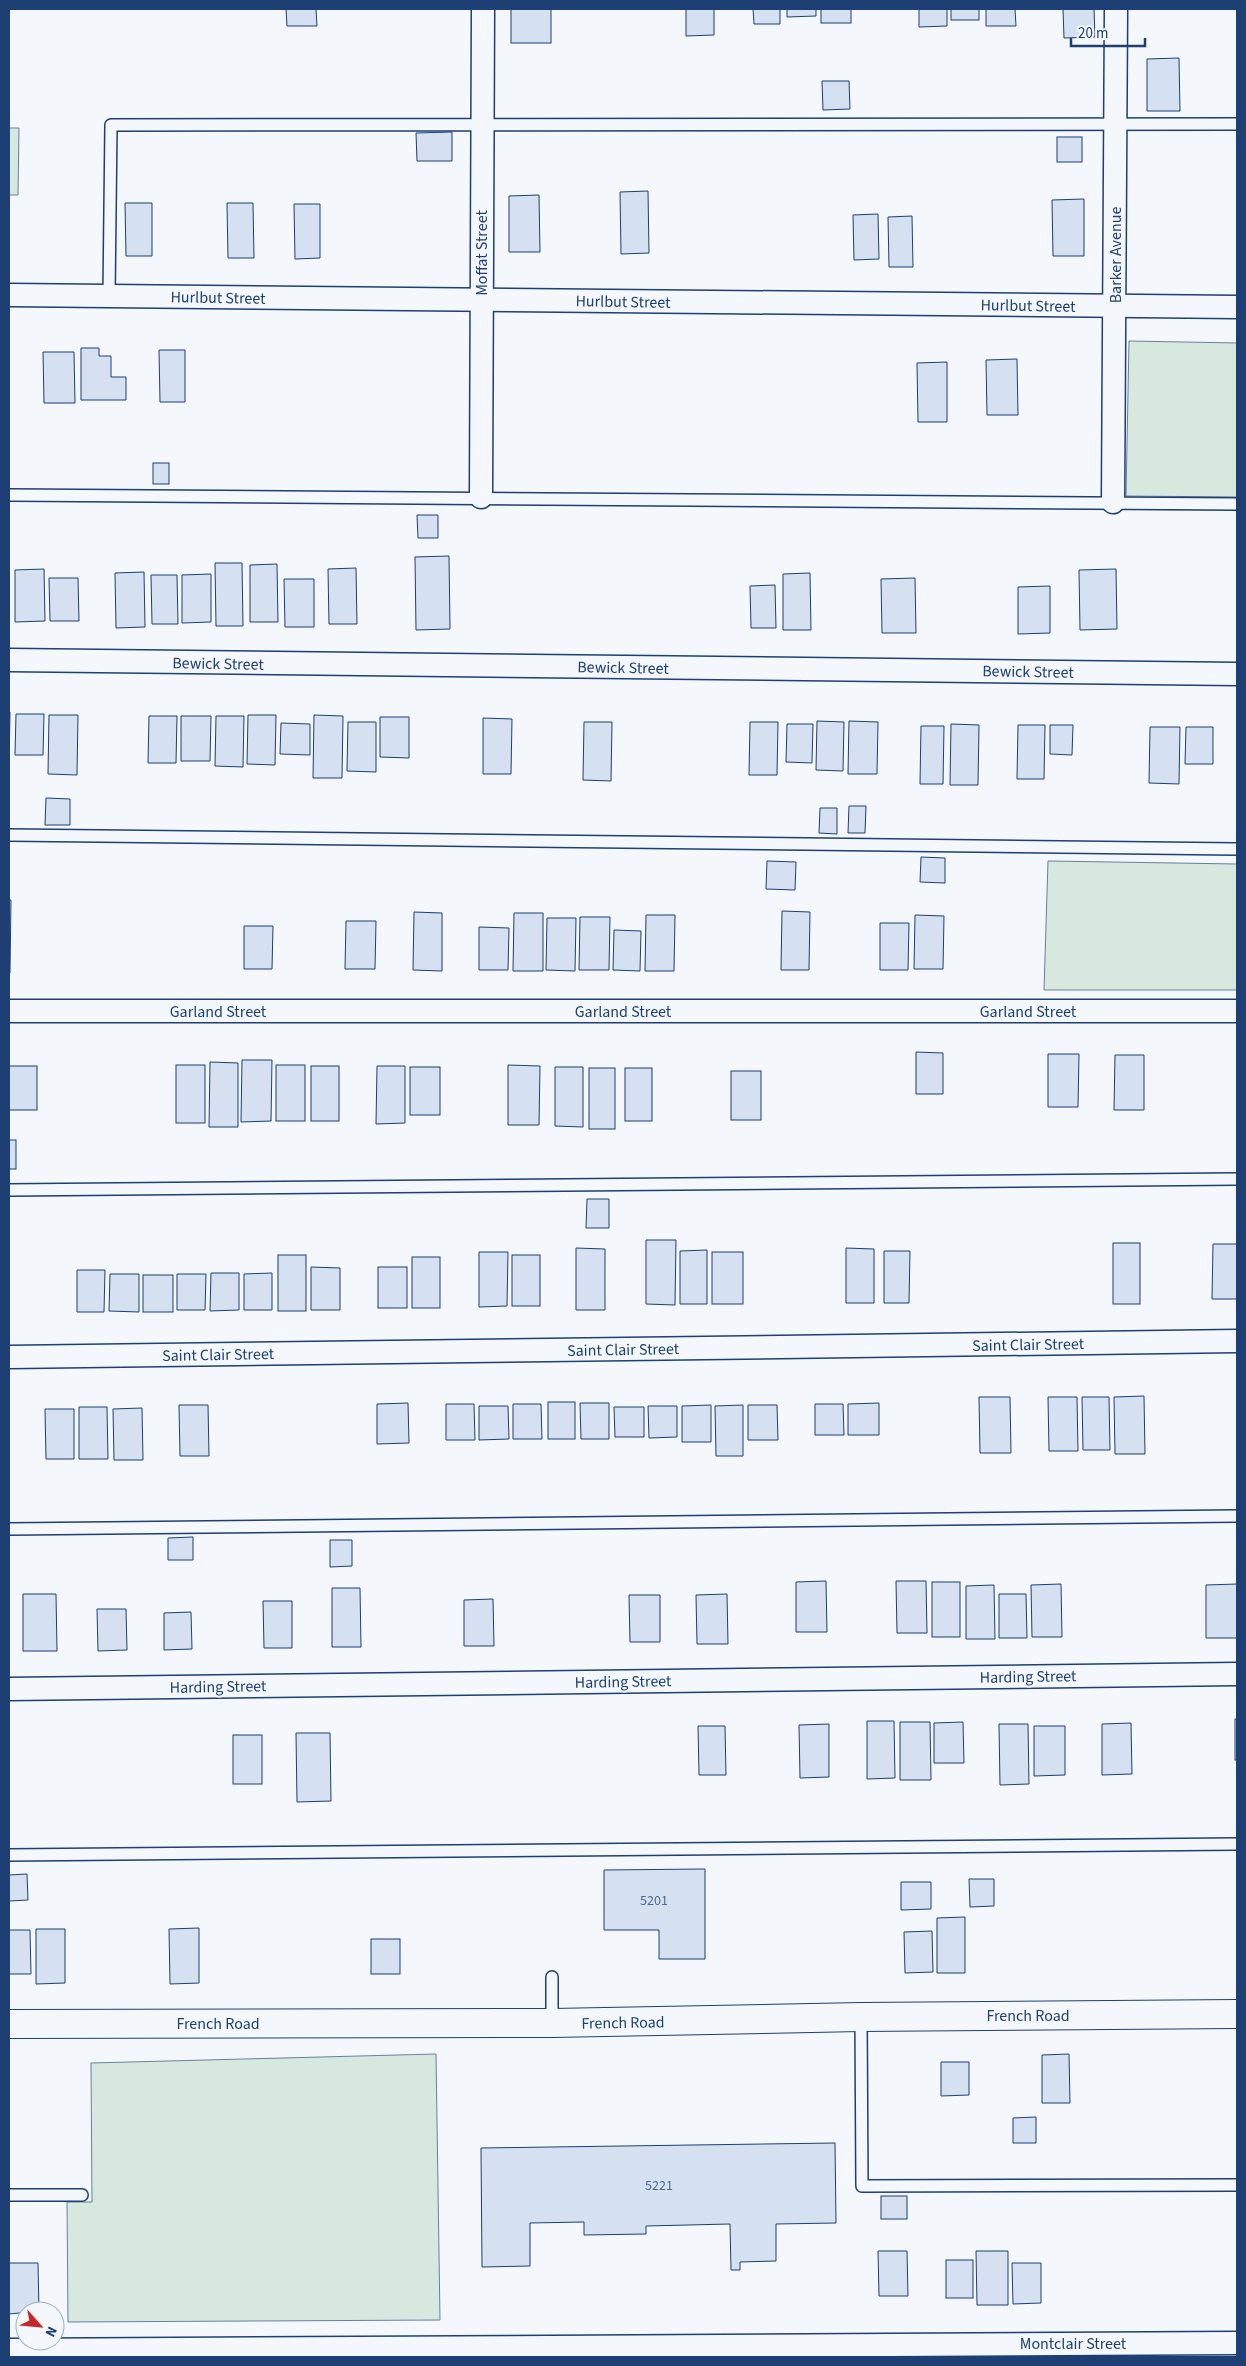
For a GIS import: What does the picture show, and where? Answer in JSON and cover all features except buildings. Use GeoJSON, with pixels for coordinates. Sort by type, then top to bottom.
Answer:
{"type":"FeatureCollection","features":[{"type":"Feature","properties":{"kind":"street","name":"Moffat Street"},"geometry":{"type":"LineString","coordinates":[[481,497],[483,9]]}},
{"type":"Feature","properties":{"kind":"street","name":"Barker Avenue"},"geometry":{"type":"LineString","coordinates":[[1113,502],[1116,9]]}},
{"type":"Feature","properties":{"kind":"street","name":"Hurlbut Street"},"geometry":{"type":"LineString","coordinates":[[9,295],[1237,307]]}},
{"type":"Feature","properties":{"kind":"street","name":"Bewick Street"},"geometry":{"type":"LineString","coordinates":[[9,660],[1237,674]]}},
{"type":"Feature","properties":{"kind":"street","name":"Garland Street"},"geometry":{"type":"LineString","coordinates":[[9,1011],[1237,1011]]}},
{"type":"Feature","properties":{"kind":"street","name":"Saint Clair Street"},"geometry":{"type":"LineString","coordinates":[[9,1357],[1237,1341]]}},
{"type":"Feature","properties":{"kind":"street","name":"Harding Street"},"geometry":{"type":"LineString","coordinates":[[9,1689],[1237,1674]]}},
{"type":"Feature","properties":{"kind":"street","name":"French Road"},"geometry":{"type":"LineString","coordinates":[[9,2024],[552,2023],[861,2017],[1237,2014]]}},
{"type":"Feature","properties":{"kind":"street","name":"Montclair Street"},"geometry":{"type":"LineString","coordinates":[[9,2350],[1120,2350],[1237,2343]]}},
{"type":"Feature","properties":{"kind":"lane"},"geometry":{"type":"LineString","coordinates":[[109,296],[111,125],[482,123],[1237,124]]}},
{"type":"Feature","properties":{"kind":"lane"},"geometry":{"type":"LineString","coordinates":[[9,495],[1237,504]]}},
{"type":"Feature","properties":{"kind":"lane"},"geometry":{"type":"LineString","coordinates":[[9,835],[1237,849]]}},
{"type":"Feature","properties":{"kind":"lane"},"geometry":{"type":"LineString","coordinates":[[9,1190],[1237,1179]]}},
{"type":"Feature","properties":{"kind":"lane"},"geometry":{"type":"LineString","coordinates":[[9,1529],[1237,1516]]}},
{"type":"Feature","properties":{"kind":"lane"},"geometry":{"type":"LineString","coordinates":[[9,1855],[1237,1844]]}},
{"type":"Feature","properties":{"kind":"lane"},"geometry":{"type":"LineString","coordinates":[[552,1977],[552,2023]]}},
{"type":"Feature","properties":{"kind":"lane"},"geometry":{"type":"LineString","coordinates":[[861,2017],[862,2186],[1237,2185]]}},
{"type":"Feature","properties":{"kind":"lane"},"geometry":{"type":"LineString","coordinates":[[9,2195],[82,2195]]}},
{"type":"Feature","properties":{"kind":"shaded area"},"geometry":{"type":"Polygon","coordinates":[[[9,128],[19,128],[18,195],[9,195],[9,128]]]}},
{"type":"Feature","properties":{"kind":"shaded area"},"geometry":{"type":"Polygon","coordinates":[[[1129,341],[1237,343],[1237,497],[1126,496],[1129,341]]]}},
{"type":"Feature","properties":{"kind":"shaded area"},"geometry":{"type":"Polygon","coordinates":[[[1048,861],[1237,864],[1237,990],[1044,990],[1048,861]]]}},
{"type":"Feature","properties":{"kind":"shaded area"},"geometry":{"type":"Polygon","coordinates":[[[436,2054],[440,2320],[68,2322],[67,2202],[92,2202],[91,2063],[436,2054]]]}}]}
